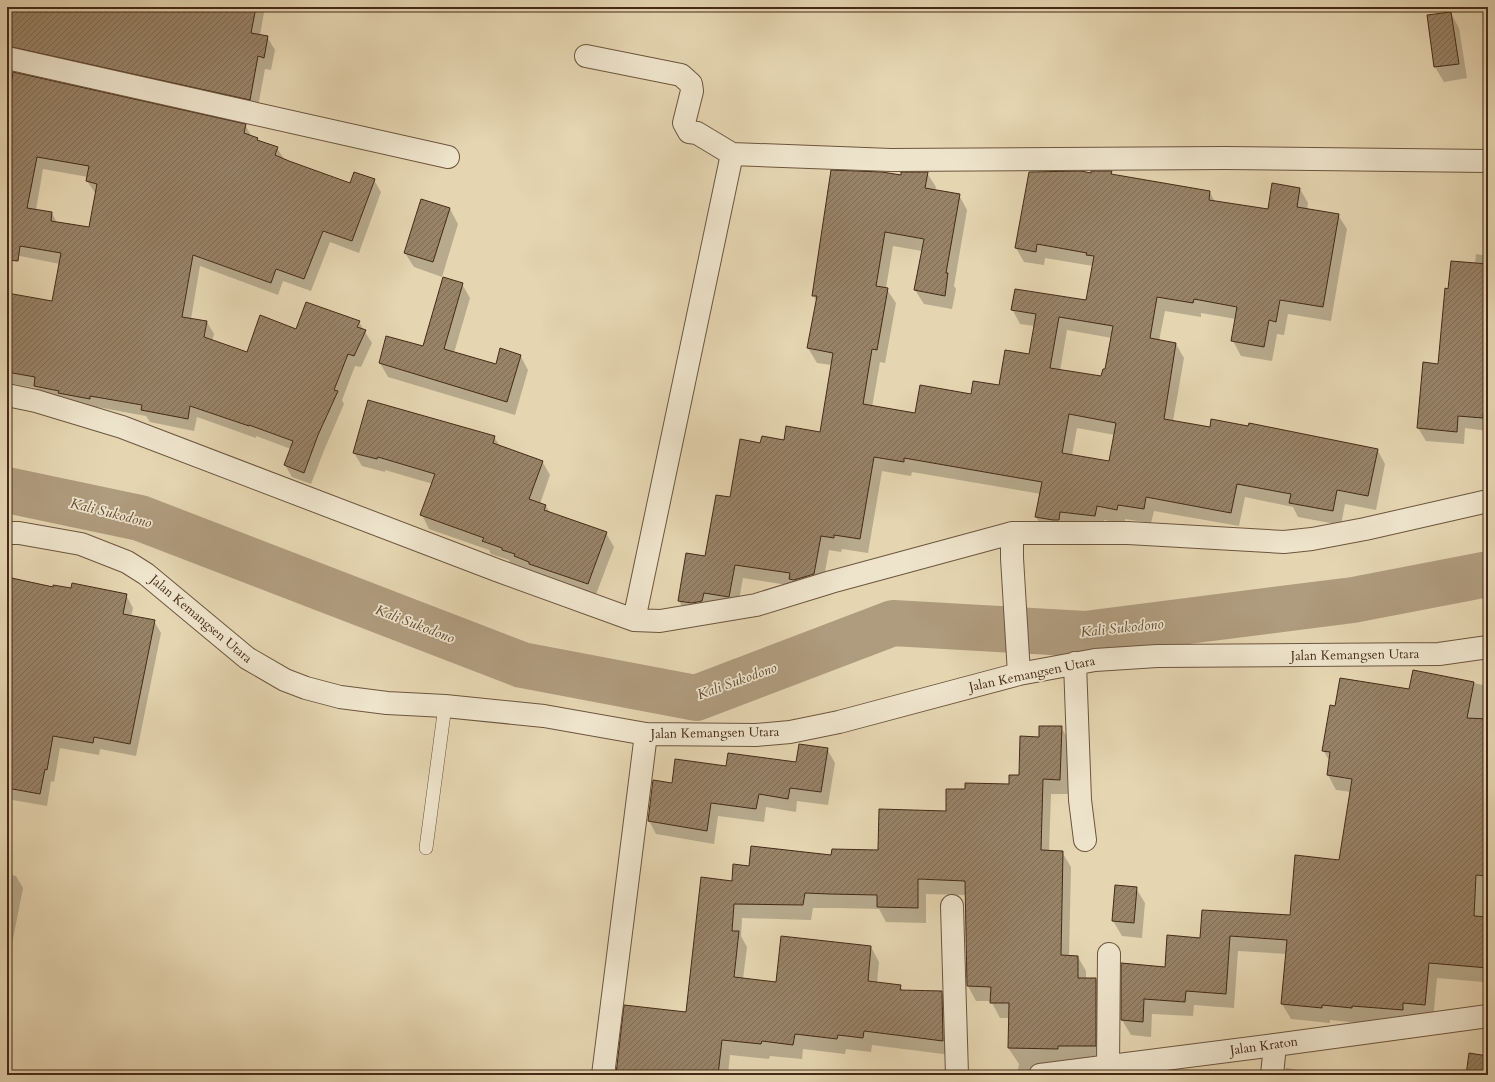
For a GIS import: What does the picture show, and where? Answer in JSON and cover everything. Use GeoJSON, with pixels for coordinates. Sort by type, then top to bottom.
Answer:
{"type":"FeatureCollection","features":[{"type":"Feature","properties":{"kind":"street"},"geometry":{"type":"LineString","coordinates":[[586,56],[681,75],[689,81],[692,90],[684,123],[686,128],[732,154],[891,160],[1225,158],[1488,161]]}},
{"type":"Feature","properties":{"kind":"street"},"geometry":{"type":"LineString","coordinates":[[7,58],[448,158]]}},
{"type":"Feature","properties":{"kind":"street"},"geometry":{"type":"LineString","coordinates":[[634,620],[732,154]]}},
{"type":"Feature","properties":{"kind":"street"},"geometry":{"type":"LineString","coordinates":[[7,395],[36,401],[122,427],[499,571],[634,620],[660,621],[756,605],[831,582],[1012,533],[1128,533],[1284,542],[1312,539],[1488,501]]}},
{"type":"Feature","properties":{"kind":"street","name":"Jalan Kemangsen Utara"},"geometry":{"type":"LineString","coordinates":[[7,533],[19,533],[81,544],[127,562],[146,574],[247,658],[285,680],[340,697],[387,703],[445,706],[544,716],[646,734],[756,735],[790,732],[839,722],[1019,674],[1074,663],[1157,656],[1439,654],[1488,647]]}},
{"type":"Feature","properties":{"kind":"street"},"geometry":{"type":"LineString","coordinates":[[1012,533],[1012,558],[1019,674]]}},
{"type":"Feature","properties":{"kind":"street"},"geometry":{"type":"LineString","coordinates":[[1074,663],[1080,800],[1085,840]]}},
{"type":"Feature","properties":{"kind":"street"},"geometry":{"type":"LineString","coordinates":[[603,1075],[646,734]]}},
{"type":"Feature","properties":{"kind":"street"},"geometry":{"type":"LineString","coordinates":[[952,906],[957,1075]]}},
{"type":"Feature","properties":{"kind":"street"},"geometry":{"type":"LineString","coordinates":[[1108,1066],[1109,954]]}},
{"type":"Feature","properties":{"kind":"street","name":"Jalan Kraton"},"geometry":{"type":"LineString","coordinates":[[1040,1075],[1488,1016]]}},
{"type":"Feature","properties":{"kind":"street"},"geometry":{"type":"LineString","coordinates":[[1272,1075],[1275,1045]]}},
{"type":"Feature","properties":{"kind":"lane"},"geometry":{"type":"LineString","coordinates":[[426,848],[445,706]]}},
{"type":"Feature","properties":{"kind":"building"},"geometry":{"type":"Polygon","coordinates":[[[7,7],[256,7],[251,33],[268,36],[264,58],[258,56],[250,100],[7,46],[7,7]]]}},
{"type":"Feature","properties":{"kind":"building"},"geometry":{"type":"Polygon","coordinates":[[[1451,12],[1459,64],[1434,67],[1427,15],[1451,12]]]}},
{"type":"Feature","properties":{"kind":"building"},"geometry":{"type":"Polygon","coordinates":[[[13,72],[246,124],[244,133],[258,138],[257,140],[278,147],[275,155],[289,161],[350,183],[354,172],[375,179],[352,241],[323,231],[304,279],[276,269],[271,283],[193,255],[182,317],[207,321],[204,337],[247,352],[260,315],[296,329],[306,302],[360,321],[357,327],[366,330],[354,356],[348,354],[334,390],[338,391],[318,435],[304,473],[284,465],[293,441],[249,425],[190,406],[188,419],[141,410],[142,405],[90,396],[90,399],[58,393],[59,391],[34,386],[35,377],[7,372],[7,293],[52,301],[61,253],[20,246],[18,261],[7,260],[7,91],[10,92],[13,72]],[[37,157],[27,208],[52,212],[51,221],[89,227],[97,184],[86,181],[89,166],[37,157]]]}},
{"type":"Feature","properties":{"kind":"building"},"geometry":{"type":"Polygon","coordinates":[[[831,170],[882,172],[901,175],[901,172],[928,172],[925,188],[960,194],[946,273],[948,273],[945,296],[914,290],[924,239],[885,232],[876,286],[888,288],[877,350],[872,349],[863,404],[915,413],[920,385],[971,394],[973,381],[999,385],[1005,350],[1029,354],[1036,314],[1011,310],[1015,289],[1086,300],[1094,256],[1086,255],[1087,253],[1037,244],[1036,252],[1015,248],[1029,172],[1081,171],[1091,173],[1091,171],[1112,171],[1111,174],[1210,191],[1209,200],[1268,209],[1272,183],[1300,188],[1297,207],[1339,214],[1323,307],[1280,300],[1276,322],[1269,320],[1264,347],[1231,341],[1237,307],[1194,299],[1193,303],[1157,297],[1150,338],[1176,343],[1164,419],[1210,427],[1211,419],[1248,426],[1249,423],[1378,449],[1368,496],[1337,490],[1333,511],[1289,503],[1291,494],[1237,484],[1231,513],[1146,497],[1144,509],[1118,505],[1117,510],[1097,506],[1095,516],[1060,512],[1059,520],[1053,520],[1035,517],[1042,482],[904,458],[904,462],[874,457],[860,539],[834,535],[834,538],[821,536],[814,574],[794,580],[789,579],[790,573],[735,565],[729,597],[704,593],[702,601],[692,603],[678,601],[686,553],[705,556],[716,495],[730,497],[740,439],[760,443],[762,436],[784,440],[786,426],[820,432],[833,353],[807,348],[817,296],[812,296],[831,170]],[[1059,317],[1050,368],[1101,376],[1103,369],[1105,369],[1113,326],[1059,317]],[[1069,414],[1062,453],[1109,461],[1116,423],[1069,414]]]}},
{"type":"Feature","properties":{"kind":"building"},"geometry":{"type":"Polygon","coordinates":[[[421,199],[450,208],[433,262],[404,253],[421,199]]]}},
{"type":"Feature","properties":{"kind":"building"},"geometry":{"type":"Polygon","coordinates":[[[1451,261],[1488,264],[1488,346],[1483,418],[1458,416],[1457,432],[1417,428],[1423,362],[1438,364],[1445,288],[1448,289],[1451,261]]]}},
{"type":"Feature","properties":{"kind":"building"},"geometry":{"type":"Polygon","coordinates":[[[443,277],[463,283],[444,349],[496,364],[500,348],[521,355],[507,402],[379,363],[386,336],[423,346],[443,277]]]}},
{"type":"Feature","properties":{"kind":"building"},"geometry":{"type":"Polygon","coordinates":[[[368,400],[495,436],[493,443],[543,461],[529,499],[546,505],[544,510],[607,532],[588,584],[529,564],[529,562],[514,556],[515,554],[482,541],[484,538],[420,515],[435,474],[378,457],[377,459],[353,453],[368,400]]]}},
{"type":"Feature","properties":{"kind":"building"},"geometry":{"type":"Polygon","coordinates":[[[7,577],[53,587],[53,585],[71,588],[72,583],[127,594],[123,614],[155,620],[130,744],[94,737],[93,743],[53,736],[47,770],[45,769],[40,794],[7,788],[7,577]]]}},
{"type":"Feature","properties":{"kind":"building"},"geometry":{"type":"Polygon","coordinates":[[[1413,670],[1474,682],[1467,718],[1488,719],[1488,761],[1484,822],[1488,823],[1488,876],[1476,875],[1474,916],[1488,917],[1488,968],[1429,963],[1425,1005],[1403,1003],[1403,1010],[1322,1005],[1322,1008],[1281,1004],[1287,940],[1230,936],[1226,994],[1186,991],[1185,1002],[1144,999],[1143,1022],[1121,1020],[1121,963],[1165,967],[1167,935],[1200,938],[1202,910],[1290,915],[1295,855],[1339,860],[1352,779],[1327,775],[1330,752],[1322,751],[1330,705],[1335,706],[1340,678],[1409,689],[1413,670]]]}},
{"type":"Feature","properties":{"kind":"building"},"geometry":{"type":"Polygon","coordinates":[[[1039,726],[1062,726],[1060,780],[1043,779],[1041,850],[1063,851],[1061,955],[1078,956],[1078,978],[1096,978],[1096,1046],[1058,1046],[1058,1049],[1008,1048],[1009,1003],[990,1003],[991,987],[967,986],[965,881],[918,879],[918,908],[877,907],[877,895],[805,893],[803,905],[734,904],[732,931],[739,931],[734,977],[776,982],[781,936],[871,946],[868,981],[901,985],[900,990],[942,991],[943,1041],[864,1031],[863,1038],[838,1035],[837,1039],[795,1034],[793,1045],[762,1041],[761,1044],[722,1040],[718,1075],[616,1074],[624,1005],[686,1012],[701,877],[732,881],[733,864],[749,866],[751,846],[831,855],[832,849],[878,850],[879,809],[946,811],[946,789],[965,789],[965,783],[1009,784],[1009,775],[1019,775],[1020,736],[1039,737],[1039,726]]]}},
{"type":"Feature","properties":{"kind":"building"},"geometry":{"type":"Polygon","coordinates":[[[799,744],[828,748],[821,792],[790,788],[788,799],[759,794],[756,809],[711,803],[707,831],[648,821],[653,780],[672,783],[675,759],[726,766],[728,753],[796,762],[799,744]]]}},
{"type":"Feature","properties":{"kind":"building"},"geometry":{"type":"Polygon","coordinates":[[[1115,885],[1137,887],[1134,923],[1112,921],[1115,885]]]}},
{"type":"Feature","properties":{"kind":"building"},"geometry":{"type":"Polygon","coordinates":[[[1469,1053],[1488,1056],[1488,1075],[1466,1075],[1469,1053]]]}},
{"type":"Feature","properties":{"kind":"waterway","name":"Kali Sukodono"},"geometry":{"type":"LineString","coordinates":[[7,490],[140,518],[522,665],[696,698],[893,623],[1085,634],[1353,600],[1488,574]]}}]}
